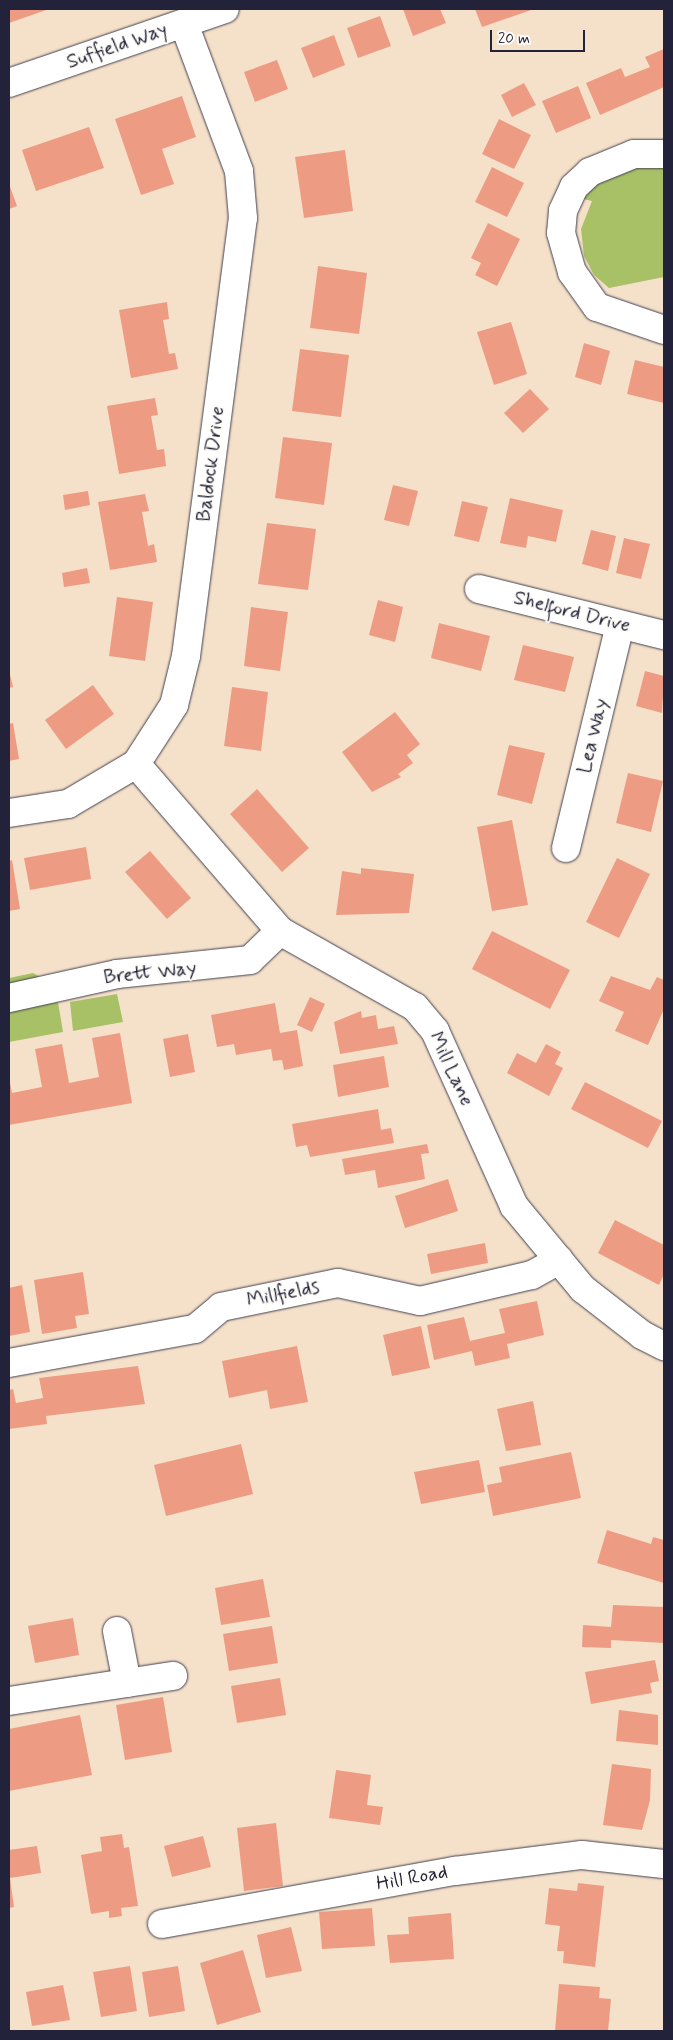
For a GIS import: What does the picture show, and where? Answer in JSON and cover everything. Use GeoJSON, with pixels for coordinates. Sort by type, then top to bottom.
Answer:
{"type":"FeatureCollection","features":[{"type":"Feature","properties":{"kind":"street","name":"Suffield Way"},"geometry":{"type":"LineString","coordinates":[[9,83],[225,9]]}},
{"type":"Feature","properties":{"kind":"street","name":"Baldock Drive"},"geometry":{"type":"LineString","coordinates":[[9,814],[68,804],[136,764],[174,705],[186,656],[243,218],[239,171],[184,24]]}},
{"type":"Feature","properties":{"kind":"street"},"geometry":{"type":"LineString","coordinates":[[664,154],[634,154],[590,172],[574,187],[563,211],[561,233],[572,272],[597,307],[664,330]]}},
{"type":"Feature","properties":{"kind":"street","name":"Shelford Drive"},"geometry":{"type":"LineString","coordinates":[[479,589],[664,635]]}},
{"type":"Feature","properties":{"kind":"street","name":"Lea Way"},"geometry":{"type":"LineString","coordinates":[[566,848],[620,624]]}},
{"type":"Feature","properties":{"kind":"street","name":"Mill Lane"},"geometry":{"type":"LineString","coordinates":[[136,764],[280,931],[415,1007],[435,1031],[514,1206],[583,1289],[618,1318],[664,1346]]}},
{"type":"Feature","properties":{"kind":"street","name":"Brett Way"},"geometry":{"type":"LineString","coordinates":[[9,998],[117,974],[250,960],[280,931]]}},
{"type":"Feature","properties":{"kind":"street","name":"Millfields"},"geometry":{"type":"LineString","coordinates":[[9,1363],[195,1329],[221,1306],[338,1283],[420,1301],[532,1275],[559,1260]]}},
{"type":"Feature","properties":{"kind":"street"},"geometry":{"type":"LineString","coordinates":[[117,1631],[127,1683]]}},
{"type":"Feature","properties":{"kind":"street"},"geometry":{"type":"LineString","coordinates":[[9,1701],[173,1676]]}},
{"type":"Feature","properties":{"kind":"street","name":"Hill Road"},"geometry":{"type":"LineString","coordinates":[[162,1924],[455,1870],[582,1855],[664,1864]]}},
{"type":"Feature","properties":{"kind":"green space"},"geometry":{"type":"Polygon","coordinates":[[[651,165],[664,168],[664,277],[609,288],[594,275],[584,256],[581,229],[592,201],[583,199],[600,180],[625,168],[651,165]]]}},
{"type":"Feature","properties":{"kind":"green space"},"geometry":{"type":"Polygon","coordinates":[[[33,973],[45,980],[9,986],[9,978],[33,973]]]}},
{"type":"Feature","properties":{"kind":"green space"},"geometry":{"type":"Polygon","coordinates":[[[117,994],[123,1022],[73,1031],[70,1002],[117,994]]]}},
{"type":"Feature","properties":{"kind":"green space"},"geometry":{"type":"Polygon","coordinates":[[[58,1002],[63,1032],[9,1042],[9,1011],[58,1002]]]}},
{"type":"Feature","properties":{"kind":"building"},"geometry":{"type":"Polygon","coordinates":[[[9,9],[49,9],[9,23],[9,9]]]}},
{"type":"Feature","properties":{"kind":"building"},"geometry":{"type":"Polygon","coordinates":[[[403,9],[440,9],[446,23],[413,36],[403,9]]]}},
{"type":"Feature","properties":{"kind":"building"},"geometry":{"type":"Polygon","coordinates":[[[475,9],[534,9],[482,27],[475,9]]]}},
{"type":"Feature","properties":{"kind":"building"},"geometry":{"type":"Polygon","coordinates":[[[380,16],[391,46],[358,58],[347,28],[380,16]]]}},
{"type":"Feature","properties":{"kind":"building"},"geometry":{"type":"Polygon","coordinates":[[[334,35],[345,65],[313,78],[301,48],[334,35]]]}},
{"type":"Feature","properties":{"kind":"building"},"geometry":{"type":"Polygon","coordinates":[[[664,49],[664,87],[600,115],[586,83],[621,68],[625,77],[650,67],[645,57],[664,49]]]}},
{"type":"Feature","properties":{"kind":"building"},"geometry":{"type":"Polygon","coordinates":[[[277,60],[288,89],[255,102],[244,72],[277,60]]]}},
{"type":"Feature","properties":{"kind":"building"},"geometry":{"type":"Polygon","coordinates":[[[524,83],[536,105],[512,117],[501,95],[524,83]]]}},
{"type":"Feature","properties":{"kind":"building"},"geometry":{"type":"Polygon","coordinates":[[[578,86],[591,118],[556,133],[542,101],[578,86]]]}},
{"type":"Feature","properties":{"kind":"building"},"geometry":{"type":"Polygon","coordinates":[[[182,96],[196,137],[162,149],[174,184],[141,195],[115,119],[182,96]]]}},
{"type":"Feature","properties":{"kind":"building"},"geometry":{"type":"Polygon","coordinates":[[[499,119],[531,135],[514,169],[482,154],[499,119]]]}},
{"type":"Feature","properties":{"kind":"building"},"geometry":{"type":"Polygon","coordinates":[[[89,127],[104,168],[36,191],[22,150],[89,127]]]}},
{"type":"Feature","properties":{"kind":"building"},"geometry":{"type":"Polygon","coordinates":[[[345,150],[353,211],[304,218],[295,157],[345,150]]]}},
{"type":"Feature","properties":{"kind":"building"},"geometry":{"type":"Polygon","coordinates":[[[492,167],[524,183],[507,217],[475,202],[492,167]]]}},
{"type":"Feature","properties":{"kind":"building"},"geometry":{"type":"Polygon","coordinates":[[[9,184],[17,206],[9,209],[9,184]]]}},
{"type":"Feature","properties":{"kind":"building"},"geometry":{"type":"Polygon","coordinates":[[[488,223],[520,239],[497,286],[475,275],[481,263],[471,258],[488,223]]]}},
{"type":"Feature","properties":{"kind":"building"},"geometry":{"type":"Polygon","coordinates":[[[318,266],[367,273],[359,334],[310,328],[318,266]]]}},
{"type":"Feature","properties":{"kind":"building"},"geometry":{"type":"Polygon","coordinates":[[[167,302],[169,319],[163,320],[169,354],[175,353],[178,369],[131,378],[119,310],[167,302]]]}},
{"type":"Feature","properties":{"kind":"building"},"geometry":{"type":"Polygon","coordinates":[[[511,322],[527,374],[494,385],[477,332],[511,322]]]}},
{"type":"Feature","properties":{"kind":"building"},"geometry":{"type":"Polygon","coordinates":[[[584,343],[610,351],[601,385],[575,377],[584,343]]]}},
{"type":"Feature","properties":{"kind":"building"},"geometry":{"type":"Polygon","coordinates":[[[300,349],[349,355],[341,417],[292,411],[300,349]]]}},
{"type":"Feature","properties":{"kind":"building"},"geometry":{"type":"Polygon","coordinates":[[[635,360],[664,367],[664,403],[627,394],[635,360]]]}},
{"type":"Feature","properties":{"kind":"building"},"geometry":{"type":"Polygon","coordinates":[[[530,389],[549,409],[523,433],[504,413],[530,389]]]}},
{"type":"Feature","properties":{"kind":"building"},"geometry":{"type":"Polygon","coordinates":[[[155,398],[158,415],[151,416],[157,450],[164,449],[166,466],[119,474],[107,406],[155,398]]]}},
{"type":"Feature","properties":{"kind":"building"},"geometry":{"type":"Polygon","coordinates":[[[283,437],[332,443],[324,505],[275,498],[283,437]]]}},
{"type":"Feature","properties":{"kind":"building"},"geometry":{"type":"Polygon","coordinates":[[[393,485],[418,491],[409,526],[384,520],[393,485]]]}},
{"type":"Feature","properties":{"kind":"building"},"geometry":{"type":"Polygon","coordinates":[[[88,491],[90,505],[65,510],[63,495],[88,491]]]}},
{"type":"Feature","properties":{"kind":"building"},"geometry":{"type":"Polygon","coordinates":[[[145,494],[149,511],[142,512],[148,546],[154,544],[157,562],[110,570],[98,502],[145,494]]]}},
{"type":"Feature","properties":{"kind":"building"},"geometry":{"type":"Polygon","coordinates":[[[510,498],[563,510],[556,542],[528,536],[526,548],[500,543],[510,498]]]}},
{"type":"Feature","properties":{"kind":"building"},"geometry":{"type":"Polygon","coordinates":[[[462,501],[488,507],[479,542],[454,536],[462,501]]]}},
{"type":"Feature","properties":{"kind":"building"},"geometry":{"type":"Polygon","coordinates":[[[267,523],[316,529],[308,590],[258,584],[267,523]]]}},
{"type":"Feature","properties":{"kind":"building"},"geometry":{"type":"Polygon","coordinates":[[[591,530],[616,536],[608,571],[582,564],[591,530]]]}},
{"type":"Feature","properties":{"kind":"building"},"geometry":{"type":"Polygon","coordinates":[[[624,538],[650,544],[641,579],[616,573],[624,538]]]}},
{"type":"Feature","properties":{"kind":"building"},"geometry":{"type":"Polygon","coordinates":[[[87,568],[90,583],[64,587],[62,573],[87,568]]]}},
{"type":"Feature","properties":{"kind":"building"},"geometry":{"type":"Polygon","coordinates":[[[117,597],[153,602],[145,661],[109,656],[117,597]]]}},
{"type":"Feature","properties":{"kind":"building"},"geometry":{"type":"Polygon","coordinates":[[[378,600],[403,607],[395,642],[369,635],[378,600]]]}},
{"type":"Feature","properties":{"kind":"building"},"geometry":{"type":"Polygon","coordinates":[[[251,607],[288,612],[280,671],[244,666],[251,607]]]}},
{"type":"Feature","properties":{"kind":"building"},"geometry":{"type":"Polygon","coordinates":[[[439,623],[490,636],[481,671],[431,658],[439,623]]]}},
{"type":"Feature","properties":{"kind":"building"},"geometry":{"type":"Polygon","coordinates":[[[523,645],[574,657],[565,692],[514,680],[523,645]]]}},
{"type":"Feature","properties":{"kind":"building"},"geometry":{"type":"Polygon","coordinates":[[[9,670],[13,687],[9,688],[9,670]]]}},
{"type":"Feature","properties":{"kind":"building"},"geometry":{"type":"Polygon","coordinates":[[[645,671],[664,676],[662,713],[636,706],[645,671]]]}},
{"type":"Feature","properties":{"kind":"building"},"geometry":{"type":"Polygon","coordinates":[[[93,685],[114,714],[66,749],[45,720],[93,685]]]}},
{"type":"Feature","properties":{"kind":"building"},"geometry":{"type":"Polygon","coordinates":[[[232,687],[268,692],[261,751],[224,746],[232,687]]]}},
{"type":"Feature","properties":{"kind":"building"},"geometry":{"type":"Polygon","coordinates":[[[395,712],[420,744],[407,755],[413,763],[398,774],[401,777],[372,792],[342,752],[395,712]]]}},
{"type":"Feature","properties":{"kind":"building"},"geometry":{"type":"Polygon","coordinates":[[[13,723],[19,759],[9,761],[9,724],[13,723]]]}},
{"type":"Feature","properties":{"kind":"building"},"geometry":{"type":"Polygon","coordinates":[[[509,745],[545,753],[532,804],[497,795],[509,745]]]}},
{"type":"Feature","properties":{"kind":"building"},"geometry":{"type":"Polygon","coordinates":[[[628,773],[663,781],[651,832],[616,823],[628,773]]]}},
{"type":"Feature","properties":{"kind":"building"},"geometry":{"type":"Polygon","coordinates":[[[257,789],[309,848],[282,872],[230,814],[257,789]]]}},
{"type":"Feature","properties":{"kind":"building"},"geometry":{"type":"Polygon","coordinates":[[[512,820],[528,905],[492,911],[477,827],[512,820]]]}},
{"type":"Feature","properties":{"kind":"building"},"geometry":{"type":"Polygon","coordinates":[[[86,847],[91,879],[30,890],[24,858],[86,847]]]}},
{"type":"Feature","properties":{"kind":"building"},"geometry":{"type":"Polygon","coordinates":[[[150,851],[191,898],[167,919],[125,872],[150,851]]]}},
{"type":"Feature","properties":{"kind":"building"},"geometry":{"type":"Polygon","coordinates":[[[617,858],[650,874],[619,938],[586,922],[617,858]]]}},
{"type":"Feature","properties":{"kind":"building"},"geometry":{"type":"Polygon","coordinates":[[[12,860],[20,909],[9,911],[9,861],[12,860]]]}},
{"type":"Feature","properties":{"kind":"building"},"geometry":{"type":"Polygon","coordinates":[[[361,868],[414,874],[409,913],[336,915],[342,871],[361,874],[361,868]]]}},
{"type":"Feature","properties":{"kind":"building"},"geometry":{"type":"Polygon","coordinates":[[[492,931],[570,970],[550,1009],[472,969],[492,931]]]}},
{"type":"Feature","properties":{"kind":"building"},"geometry":{"type":"Polygon","coordinates":[[[611,976],[650,990],[657,977],[664,980],[664,1009],[648,1045],[615,1031],[624,1012],[599,1001],[611,976]]]}},
{"type":"Feature","properties":{"kind":"building"},"geometry":{"type":"Polygon","coordinates":[[[310,997],[325,1004],[312,1032],[297,1025],[310,997]]]}},
{"type":"Feature","properties":{"kind":"building"},"geometry":{"type":"Polygon","coordinates":[[[275,1003],[280,1033],[297,1030],[303,1066],[284,1070],[282,1060],[273,1061],[271,1049],[236,1055],[234,1044],[217,1047],[211,1015],[275,1003]]]}},
{"type":"Feature","properties":{"kind":"building"},"geometry":{"type":"Polygon","coordinates":[[[361,1011],[362,1018],[376,1015],[378,1029],[394,1026],[398,1044],[340,1054],[334,1022],[361,1011]]]}},
{"type":"Feature","properties":{"kind":"building"},"geometry":{"type":"Polygon","coordinates":[[[120,1033],[132,1103],[9,1125],[9,1077],[12,1093],[42,1087],[35,1049],[62,1044],[69,1083],[99,1077],[92,1038],[120,1033]]]}},
{"type":"Feature","properties":{"kind":"building"},"geometry":{"type":"Polygon","coordinates":[[[188,1034],[195,1072],[170,1077],[163,1039],[188,1034]]]}},
{"type":"Feature","properties":{"kind":"building"},"geometry":{"type":"Polygon","coordinates":[[[546,1044],[561,1052],[555,1064],[563,1068],[549,1096],[507,1073],[517,1053],[536,1063],[546,1044]]]}},
{"type":"Feature","properties":{"kind":"building"},"geometry":{"type":"Polygon","coordinates":[[[384,1056],[389,1087],[338,1097],[333,1065],[384,1056]]]}},
{"type":"Feature","properties":{"kind":"building"},"geometry":{"type":"Polygon","coordinates":[[[585,1082],[662,1121],[648,1148],[571,1109],[585,1082]]]}},
{"type":"Feature","properties":{"kind":"building"},"geometry":{"type":"Polygon","coordinates":[[[378,1109],[381,1130],[391,1128],[394,1143],[310,1157],[307,1145],[296,1147],[292,1124],[378,1109]]]}},
{"type":"Feature","properties":{"kind":"building"},"geometry":{"type":"Polygon","coordinates":[[[427,1144],[429,1153],[421,1154],[425,1179],[378,1188],[375,1170],[345,1175],[342,1159],[427,1144]]]}},
{"type":"Feature","properties":{"kind":"building"},"geometry":{"type":"Polygon","coordinates":[[[448,1179],[458,1211],[405,1228],[395,1196],[448,1179]]]}},
{"type":"Feature","properties":{"kind":"building"},"geometry":{"type":"Polygon","coordinates":[[[615,1220],[664,1245],[664,1274],[659,1285],[598,1253],[615,1220]]]}},
{"type":"Feature","properties":{"kind":"building"},"geometry":{"type":"Polygon","coordinates":[[[485,1243],[488,1263],[431,1274],[427,1254],[485,1243]]]}},
{"type":"Feature","properties":{"kind":"building"},"geometry":{"type":"Polygon","coordinates":[[[83,1272],[89,1314],[75,1316],[77,1328],[42,1334],[34,1280],[83,1272]]]}},
{"type":"Feature","properties":{"kind":"building"},"geometry":{"type":"Polygon","coordinates":[[[22,1285],[30,1332],[9,1336],[9,1288],[22,1285]]]}},
{"type":"Feature","properties":{"kind":"building"},"geometry":{"type":"Polygon","coordinates":[[[537,1301],[544,1335],[507,1344],[510,1358],[475,1366],[472,1351],[434,1360],[427,1325],[464,1317],[470,1341],[505,1333],[499,1309],[537,1301]]]}},
{"type":"Feature","properties":{"kind":"building"},"geometry":{"type":"Polygon","coordinates":[[[421,1326],[430,1368],[392,1376],[383,1335],[421,1326]]]}},
{"type":"Feature","properties":{"kind":"building"},"geometry":{"type":"Polygon","coordinates":[[[297,1346],[308,1402],[270,1409],[267,1390],[229,1398],[222,1361],[297,1346]]]}},
{"type":"Feature","properties":{"kind":"building"},"geometry":{"type":"Polygon","coordinates":[[[138,1366],[145,1404],[46,1416],[47,1424],[9,1429],[9,1390],[13,1389],[16,1403],[43,1398],[39,1378],[138,1366]]]}},
{"type":"Feature","properties":{"kind":"building"},"geometry":{"type":"Polygon","coordinates":[[[533,1401],[541,1445],[506,1451],[497,1409],[533,1401]]]}},
{"type":"Feature","properties":{"kind":"building"},"geometry":{"type":"Polygon","coordinates":[[[241,1444],[253,1494],[166,1516],[154,1465],[241,1444]]]}},
{"type":"Feature","properties":{"kind":"building"},"geometry":{"type":"Polygon","coordinates":[[[571,1452],[581,1498],[493,1516],[487,1485],[502,1482],[499,1467],[571,1452]]]}},
{"type":"Feature","properties":{"kind":"building"},"geometry":{"type":"Polygon","coordinates":[[[479,1460],[485,1492],[421,1504],[414,1472],[479,1460]]]}},
{"type":"Feature","properties":{"kind":"building"},"geometry":{"type":"Polygon","coordinates":[[[607,1530],[651,1544],[653,1537],[664,1540],[664,1583],[597,1563],[607,1530]]]}},
{"type":"Feature","properties":{"kind":"building"},"geometry":{"type":"Polygon","coordinates":[[[263,1579],[270,1617],[221,1625],[215,1588],[263,1579]]]}},
{"type":"Feature","properties":{"kind":"building"},"geometry":{"type":"Polygon","coordinates":[[[613,1605],[664,1607],[664,1643],[611,1640],[611,1648],[582,1647],[583,1625],[611,1627],[613,1605]]]}},
{"type":"Feature","properties":{"kind":"building"},"geometry":{"type":"Polygon","coordinates":[[[73,1618],[79,1655],[35,1663],[28,1626],[73,1618]]]}},
{"type":"Feature","properties":{"kind":"building"},"geometry":{"type":"Polygon","coordinates":[[[272,1626],[278,1663],[229,1671],[223,1634],[272,1626]]]}},
{"type":"Feature","properties":{"kind":"building"},"geometry":{"type":"Polygon","coordinates":[[[655,1660],[659,1681],[650,1683],[652,1693],[591,1704],[585,1672],[655,1660]]]}},
{"type":"Feature","properties":{"kind":"building"},"geometry":{"type":"Polygon","coordinates":[[[280,1678],[286,1715],[237,1723],[231,1686],[280,1678]]]}},
{"type":"Feature","properties":{"kind":"building"},"geometry":{"type":"Polygon","coordinates":[[[163,1697],[172,1752],[125,1760],[116,1705],[163,1697]]]}},
{"type":"Feature","properties":{"kind":"building"},"geometry":{"type":"Polygon","coordinates":[[[619,1710],[658,1715],[658,1745],[616,1741],[619,1710]]]}},
{"type":"Feature","properties":{"kind":"building"},"geometry":{"type":"Polygon","coordinates":[[[80,1715],[92,1775],[9,1791],[9,1729],[80,1715]]]}},
{"type":"Feature","properties":{"kind":"building"},"geometry":{"type":"Polygon","coordinates":[[[612,1764],[651,1769],[650,1800],[642,1830],[603,1825],[612,1764]]]}},
{"type":"Feature","properties":{"kind":"building"},"geometry":{"type":"Polygon","coordinates":[[[336,1770],[371,1775],[367,1805],[383,1807],[380,1825],[329,1818],[336,1770]]]}},
{"type":"Feature","properties":{"kind":"building"},"geometry":{"type":"Polygon","coordinates":[[[276,1823],[283,1886],[244,1891],[237,1828],[276,1823]]]}},
{"type":"Feature","properties":{"kind":"building"},"geometry":{"type":"Polygon","coordinates":[[[122,1834],[124,1848],[129,1847],[138,1906],[121,1908],[122,1916],[109,1918],[109,1911],[91,1914],[81,1855],[102,1851],[100,1837],[122,1834]]]}},
{"type":"Feature","properties":{"kind":"building"},"geometry":{"type":"Polygon","coordinates":[[[203,1836],[211,1867],[172,1877],[164,1846],[203,1836]]]}},
{"type":"Feature","properties":{"kind":"building"},"geometry":{"type":"Polygon","coordinates":[[[37,1846],[41,1873],[10,1878],[14,1907],[9,1908],[9,1850],[37,1846]]]}},
{"type":"Feature","properties":{"kind":"building"},"geometry":{"type":"Polygon","coordinates":[[[578,1883],[604,1886],[595,1967],[563,1963],[564,1951],[557,1951],[560,1926],[545,1924],[549,1888],[577,1891],[578,1883]]]}},
{"type":"Feature","properties":{"kind":"building"},"geometry":{"type":"Polygon","coordinates":[[[372,1908],[375,1946],[322,1949],[319,1912],[372,1908]]]}},
{"type":"Feature","properties":{"kind":"building"},"geometry":{"type":"Polygon","coordinates":[[[451,1913],[454,1959],[390,1963],[387,1935],[409,1934],[408,1917],[451,1913]]]}},
{"type":"Feature","properties":{"kind":"building"},"geometry":{"type":"Polygon","coordinates":[[[291,1927],[302,1971],[266,1978],[257,1935],[291,1927]]]}},
{"type":"Feature","properties":{"kind":"building"},"geometry":{"type":"Polygon","coordinates":[[[243,1950],[261,2012],[217,2025],[200,1963],[243,1950]]]}},
{"type":"Feature","properties":{"kind":"building"},"geometry":{"type":"Polygon","coordinates":[[[130,1966],[137,2011],[101,2017],[93,1972],[130,1966]]]}},
{"type":"Feature","properties":{"kind":"building"},"geometry":{"type":"Polygon","coordinates":[[[178,1966],[185,2011],[149,2017],[142,1972],[178,1966]]]}},
{"type":"Feature","properties":{"kind":"building"},"geometry":{"type":"Polygon","coordinates":[[[559,1984],[600,1987],[599,1998],[611,1999],[608,2031],[555,2031],[559,1984]]]}},
{"type":"Feature","properties":{"kind":"building"},"geometry":{"type":"Polygon","coordinates":[[[63,1985],[70,2020],[32,2026],[26,1992],[63,1985]]]}}]}
